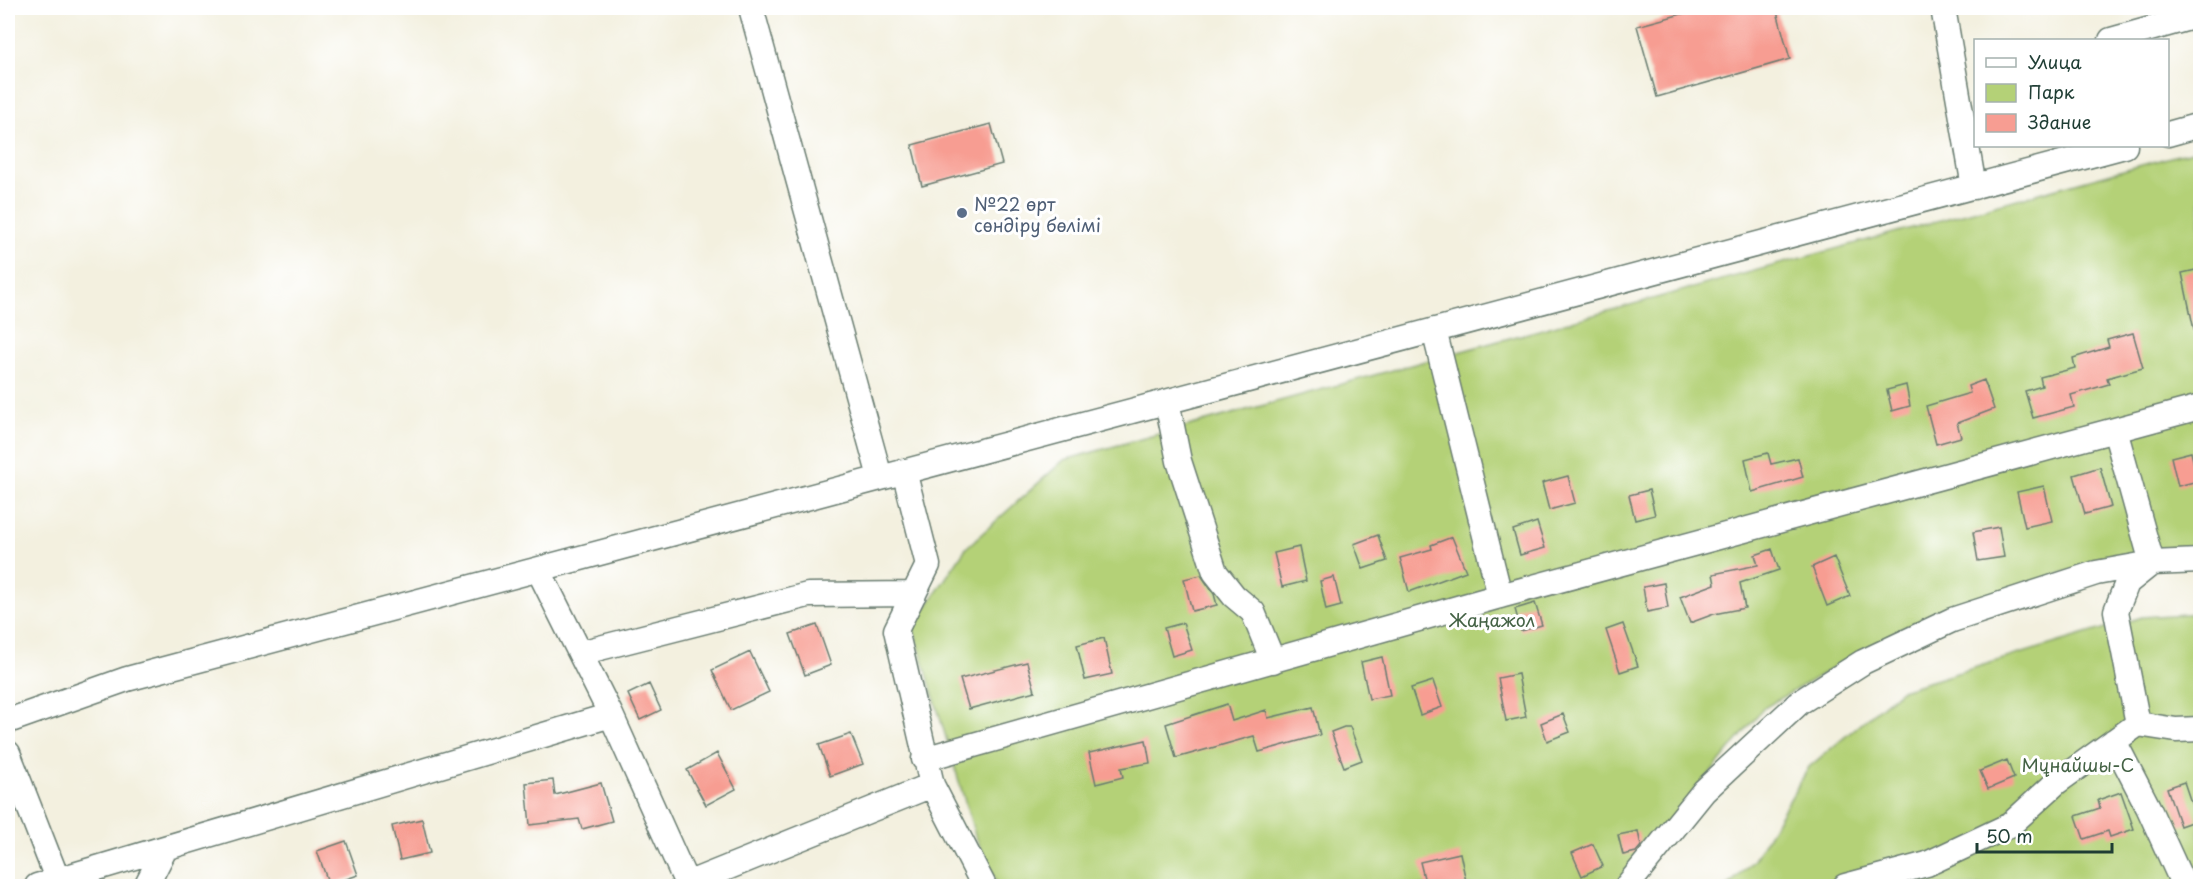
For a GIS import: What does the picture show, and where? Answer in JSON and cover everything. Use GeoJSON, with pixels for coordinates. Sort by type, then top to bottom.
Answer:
{"type":"FeatureCollection","features":[{"type":"Feature","properties":{"kind":"street"},"geometry":{"type":"LineString","coordinates":[[751,8],[880,477]]}},
{"type":"Feature","properties":{"kind":"street"},"geometry":{"type":"LineString","coordinates":[[1943,8],[1966,82],[1974,187]]}},
{"type":"Feature","properties":{"kind":"street"},"geometry":{"type":"LineString","coordinates":[[2115,39],[2200,15]]}},
{"type":"Feature","properties":{"kind":"street"},"geometry":{"type":"LineString","coordinates":[[2169,134],[2200,125]]}},
{"type":"Feature","properties":{"kind":"street"},"geometry":{"type":"LineString","coordinates":[[8,721],[127,679],[539,571],[880,477],[2121,147]]}},
{"type":"Feature","properties":{"kind":"street"},"geometry":{"type":"LineString","coordinates":[[1434,330],[1500,596]]}},
{"type":"Feature","properties":{"kind":"street"},"geometry":{"type":"LineString","coordinates":[[1167,402],[1179,461],[1215,572],[1234,596],[1253,612],[1273,661]]}},
{"type":"Feature","properties":{"kind":"street"},"geometry":{"type":"LineString","coordinates":[[924,759],[1500,596],[2200,407]]}},
{"type":"Feature","properties":{"kind":"street"},"geometry":{"type":"LineString","coordinates":[[2115,430],[2152,563]]}},
{"type":"Feature","properties":{"kind":"street"},"geometry":{"type":"LineString","coordinates":[[904,471],[928,565],[896,630],[924,759],[932,785],[984,886]]}},
{"type":"Feature","properties":{"kind":"street"},"geometry":{"type":"LineString","coordinates":[[1626,886],[1704,790],[1800,702],[1863,662],[1952,620],[2096,573],[2152,563],[2200,561]]}},
{"type":"Feature","properties":{"kind":"street"},"geometry":{"type":"LineString","coordinates":[[2138,724],[2116,611],[2127,583],[2152,563]]}},
{"type":"Feature","properties":{"kind":"street"},"geometry":{"type":"LineString","coordinates":[[539,571],[611,715],[688,885],[932,785]]}},
{"type":"Feature","properties":{"kind":"street"},"geometry":{"type":"LineString","coordinates":[[580,653],[808,595],[914,594]]}},
{"type":"Feature","properties":{"kind":"street"},"geometry":{"type":"LineString","coordinates":[[8,753],[47,884],[611,715]]}},
{"type":"Feature","properties":{"kind":"street"},"geometry":{"type":"LineString","coordinates":[[1845,886],[1927,864],[2010,825],[2057,782],[2138,724],[2176,730],[2200,729]]}},
{"type":"Feature","properties":{"kind":"street"},"geometry":{"type":"LineString","coordinates":[[2114,741],[2148,807],[2184,886]]}},
{"type":"Feature","properties":{"kind":"street"},"geometry":{"type":"LineString","coordinates":[[146,886],[165,849]]}},
{"type":"Feature","properties":{"kind":"green space","name":"Жаңажол"},"geometry":{"type":"Polygon","coordinates":[[[2200,149],[2200,552],[2065,572],[1900,629],[1764,708],[1618,886],[998,886],[975,835],[913,627],[966,548],[1064,460],[2200,149]]]}},
{"type":"Feature","properties":{"kind":"green space","name":"Мұнайшы-С"},"geometry":{"type":"Polygon","coordinates":[[[2200,613],[2200,886],[1728,886],[1754,860],[1809,767],[1901,690],[2142,617],[2200,613]]]}},
{"type":"Feature","properties":{"kind":"building"},"geometry":{"type":"Polygon","coordinates":[[[1704,8],[1776,8],[1790,59],[1657,97],[1637,26],[1704,8]]]}},
{"type":"Feature","properties":{"kind":"building"},"geometry":{"type":"Polygon","coordinates":[[[991,124],[1002,164],[922,186],[912,145],[991,124]]]}},
{"type":"Feature","properties":{"kind":"building"},"geometry":{"type":"Polygon","coordinates":[[[2200,269],[2200,330],[2194,330],[2182,273],[2200,269]]]}},
{"type":"Feature","properties":{"kind":"building"},"geometry":{"type":"Polygon","coordinates":[[[2133,333],[2143,368],[2107,378],[2109,384],[2071,395],[2074,407],[2033,418],[2025,391],[2042,386],[2040,377],[2075,368],[2073,358],[2109,347],[2107,340],[2133,333]]]}},
{"type":"Feature","properties":{"kind":"building"},"geometry":{"type":"Polygon","coordinates":[[[1984,380],[1994,409],[1957,423],[1961,437],[1936,444],[1926,406],[1970,393],[1968,386],[1984,380]]]}},
{"type":"Feature","properties":{"kind":"building"},"geometry":{"type":"Polygon","coordinates":[[[1906,385],[1910,406],[1892,411],[1887,390],[1906,385]]]}},
{"type":"Feature","properties":{"kind":"building"},"geometry":{"type":"Polygon","coordinates":[[[2191,452],[2198,481],[2178,486],[2171,457],[2191,452]]]}},
{"type":"Feature","properties":{"kind":"building"},"geometry":{"type":"Polygon","coordinates":[[[1768,453],[1771,464],[1798,458],[1803,477],[1752,492],[1745,459],[1768,453]]]}},
{"type":"Feature","properties":{"kind":"building"},"geometry":{"type":"Polygon","coordinates":[[[2100,467],[2111,507],[2085,514],[2074,475],[2100,467]]]}},
{"type":"Feature","properties":{"kind":"building"},"geometry":{"type":"Polygon","coordinates":[[[1568,476],[1575,503],[1549,510],[1542,483],[1568,476]]]}},
{"type":"Feature","properties":{"kind":"building"},"geometry":{"type":"Polygon","coordinates":[[[2044,486],[2052,521],[2025,527],[2017,492],[2044,486]]]}},
{"type":"Feature","properties":{"kind":"building"},"geometry":{"type":"Polygon","coordinates":[[[1649,490],[1655,515],[1635,520],[1629,495],[1649,490]]]}},
{"type":"Feature","properties":{"kind":"building"},"geometry":{"type":"Polygon","coordinates":[[[1537,522],[1545,548],[1520,555],[1513,530],[1537,522]]]}},
{"type":"Feature","properties":{"kind":"building"},"geometry":{"type":"Polygon","coordinates":[[[1999,527],[2004,557],[1978,561],[1973,532],[1999,527]]]}},
{"type":"Feature","properties":{"kind":"building"},"geometry":{"type":"Polygon","coordinates":[[[1378,535],[1387,561],[1363,569],[1354,544],[1378,535]]]}},
{"type":"Feature","properties":{"kind":"building"},"geometry":{"type":"Polygon","coordinates":[[[1452,537],[1466,571],[1409,592],[1400,558],[1432,549],[1431,545],[1452,537]]]}},
{"type":"Feature","properties":{"kind":"building"},"geometry":{"type":"Polygon","coordinates":[[[1299,547],[1306,581],[1282,587],[1274,553],[1299,547]]]}},
{"type":"Feature","properties":{"kind":"building"},"geometry":{"type":"Polygon","coordinates":[[[1772,549],[1779,570],[1740,583],[1745,608],[1714,614],[1690,623],[1680,597],[1715,584],[1713,574],[1758,565],[1755,555],[1772,549]]]}},
{"type":"Feature","properties":{"kind":"building"},"geometry":{"type":"Polygon","coordinates":[[[1834,557],[1850,596],[1827,606],[1812,567],[1834,557]]]}},
{"type":"Feature","properties":{"kind":"building"},"geometry":{"type":"Polygon","coordinates":[[[1201,575],[1214,594],[1217,605],[1192,611],[1184,579],[1201,575]]]}},
{"type":"Feature","properties":{"kind":"building"},"geometry":{"type":"Polygon","coordinates":[[[1334,577],[1341,606],[1326,610],[1320,581],[1334,577]]]}},
{"type":"Feature","properties":{"kind":"building"},"geometry":{"type":"Polygon","coordinates":[[[1664,583],[1668,608],[1647,612],[1643,587],[1664,583]]]}},
{"type":"Feature","properties":{"kind":"building"},"geometry":{"type":"Polygon","coordinates":[[[1535,603],[1542,625],[1521,631],[1515,609],[1535,603]]]}},
{"type":"Feature","properties":{"kind":"building"},"geometry":{"type":"Polygon","coordinates":[[[1183,623],[1192,650],[1172,656],[1164,628],[1183,623]]]}},
{"type":"Feature","properties":{"kind":"building"},"geometry":{"type":"Polygon","coordinates":[[[1623,624],[1638,666],[1620,672],[1606,630],[1623,624]]]}},
{"type":"Feature","properties":{"kind":"building"},"geometry":{"type":"Polygon","coordinates":[[[817,625],[831,665],[805,675],[790,634],[817,625]]]}},
{"type":"Feature","properties":{"kind":"building"},"geometry":{"type":"Polygon","coordinates":[[[1104,638],[1112,674],[1085,680],[1077,645],[1104,638]]]}},
{"type":"Feature","properties":{"kind":"building"},"geometry":{"type":"Polygon","coordinates":[[[750,652],[769,692],[731,710],[712,670],[750,652]]]}},
{"type":"Feature","properties":{"kind":"building"},"geometry":{"type":"Polygon","coordinates":[[[1382,657],[1390,695],[1369,699],[1361,662],[1382,657]]]}},
{"type":"Feature","properties":{"kind":"building"},"geometry":{"type":"Polygon","coordinates":[[[1027,662],[1035,691],[969,709],[960,679],[1027,662]]]}},
{"type":"Feature","properties":{"kind":"building"},"geometry":{"type":"Polygon","coordinates":[[[1518,674],[1526,717],[1506,721],[1498,678],[1518,674]]]}},
{"type":"Feature","properties":{"kind":"building"},"geometry":{"type":"Polygon","coordinates":[[[1433,681],[1442,707],[1420,715],[1411,688],[1433,681]]]}},
{"type":"Feature","properties":{"kind":"building"},"geometry":{"type":"Polygon","coordinates":[[[649,684],[661,710],[640,720],[628,694],[649,684]]]}},
{"type":"Feature","properties":{"kind":"building"},"geometry":{"type":"Polygon","coordinates":[[[1227,704],[1232,721],[1266,710],[1268,718],[1313,707],[1320,735],[1259,752],[1254,736],[1176,758],[1166,724],[1227,704]]]}},
{"type":"Feature","properties":{"kind":"building"},"geometry":{"type":"Polygon","coordinates":[[[1563,714],[1570,732],[1547,741],[1541,723],[1563,714]]]}},
{"type":"Feature","properties":{"kind":"building"},"geometry":{"type":"Polygon","coordinates":[[[1350,727],[1362,760],[1344,767],[1331,732],[1350,727]]]}},
{"type":"Feature","properties":{"kind":"building"},"geometry":{"type":"Polygon","coordinates":[[[851,734],[863,764],[830,776],[819,745],[851,734]]]}},
{"type":"Feature","properties":{"kind":"building"},"geometry":{"type":"Polygon","coordinates":[[[1146,740],[1150,763],[1121,768],[1123,777],[1096,784],[1089,753],[1146,740]]]}},
{"type":"Feature","properties":{"kind":"building"},"geometry":{"type":"Polygon","coordinates":[[[717,753],[736,789],[706,805],[687,770],[717,753]]]}},
{"type":"Feature","properties":{"kind":"building"},"geometry":{"type":"Polygon","coordinates":[[[2007,760],[2014,778],[1988,789],[1980,771],[2007,760]]]}},
{"type":"Feature","properties":{"kind":"building"},"geometry":{"type":"Polygon","coordinates":[[[553,780],[555,795],[601,783],[612,821],[582,829],[579,819],[530,825],[526,783],[553,780]]]}},
{"type":"Feature","properties":{"kind":"building"},"geometry":{"type":"Polygon","coordinates":[[[2184,782],[2197,820],[2180,826],[2167,788],[2184,782]]]}},
{"type":"Feature","properties":{"kind":"building"},"geometry":{"type":"Polygon","coordinates":[[[2121,792],[2134,829],[2110,837],[2108,831],[2084,839],[2076,816],[2100,808],[2098,800],[2121,792]]]}},
{"type":"Feature","properties":{"kind":"building"},"geometry":{"type":"Polygon","coordinates":[[[422,819],[430,853],[400,860],[392,826],[422,819]]]}},
{"type":"Feature","properties":{"kind":"building"},"geometry":{"type":"Polygon","coordinates":[[[1638,831],[1641,846],[1636,852],[1623,855],[1618,835],[1638,831]]]}},
{"type":"Feature","properties":{"kind":"building"},"geometry":{"type":"Polygon","coordinates":[[[346,841],[358,875],[329,885],[317,851],[346,841]]]}},
{"type":"Feature","properties":{"kind":"building"},"geometry":{"type":"Polygon","coordinates":[[[1593,844],[1603,866],[1582,876],[1572,853],[1593,844]]]}},
{"type":"Feature","properties":{"kind":"building"},"geometry":{"type":"Polygon","coordinates":[[[1460,853],[1467,886],[1426,886],[1420,862],[1460,853]]]}},
{"type":"Feature","properties":{"kind":"place","name":"№22 өрт сөндіру бөлімі"},"geometry":{"type":"Point","coordinates":[962,213]}}]}
